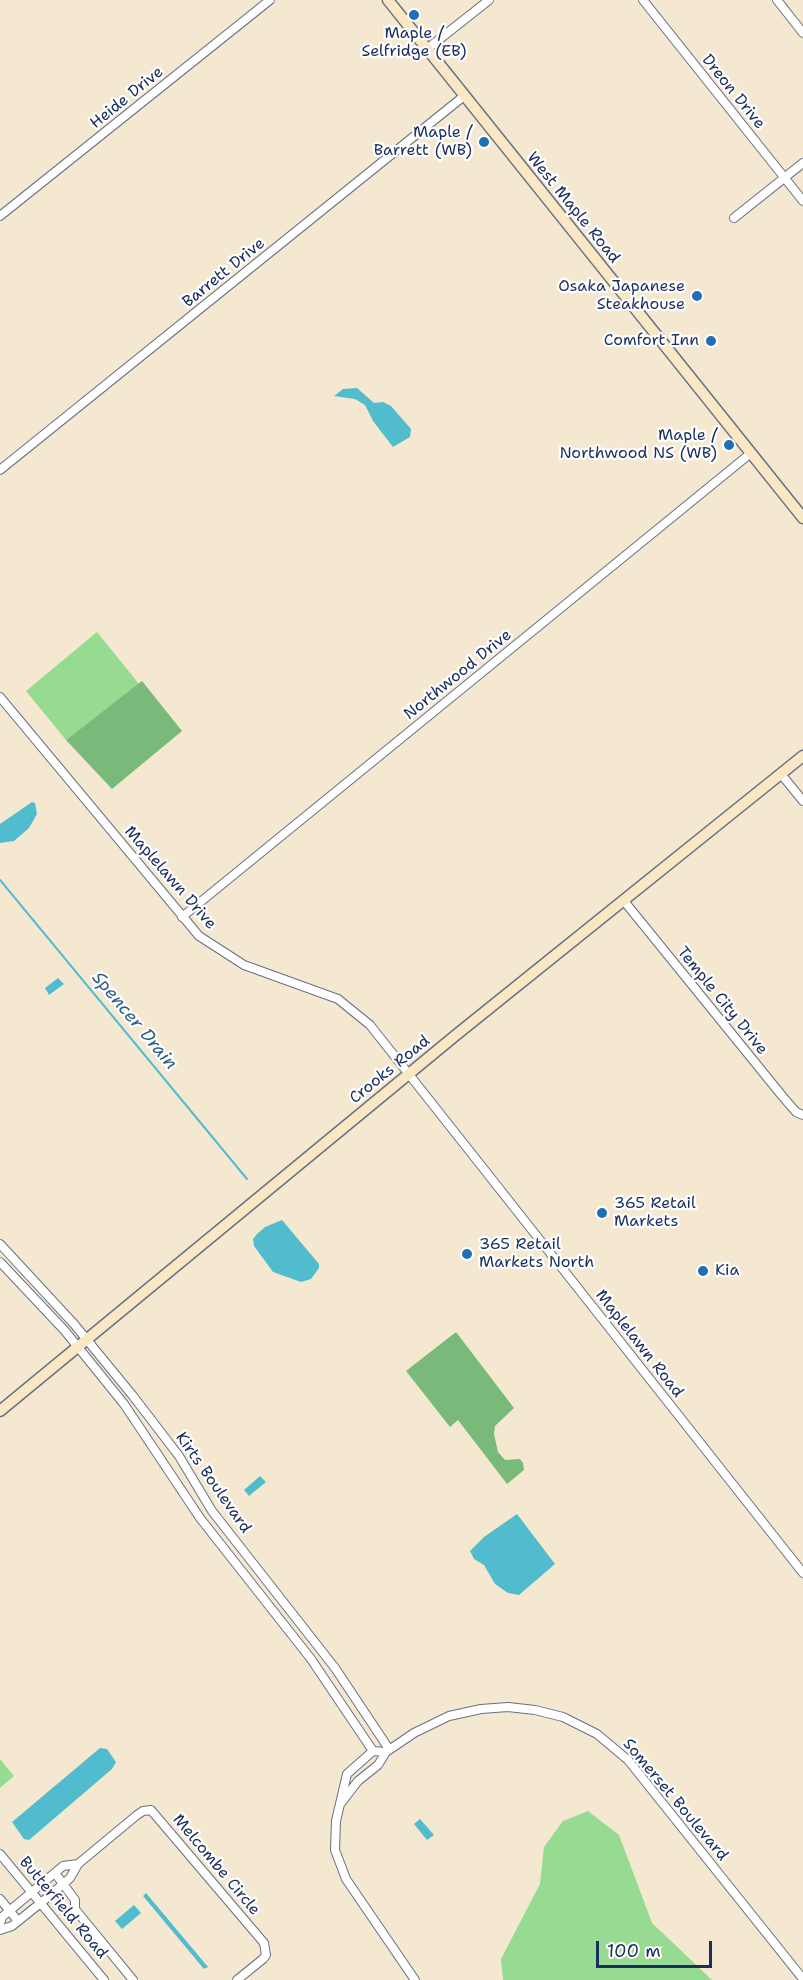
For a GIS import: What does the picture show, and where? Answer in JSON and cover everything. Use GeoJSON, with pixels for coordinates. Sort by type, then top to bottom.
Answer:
{"type":"FeatureCollection","features":[{"type":"Feature","properties":{"kind":"main road","name":"West Maple Road"},"geometry":{"type":"LineString","coordinates":[[388,0],[803,518]]}},
{"type":"Feature","properties":{"kind":"main road","name":"Crooks Road"},"geometry":{"type":"LineString","coordinates":[[0,1411],[410,1073],[803,756]]}},
{"type":"Feature","properties":{"kind":"street","name":"Heide Drive"},"geometry":{"type":"LineString","coordinates":[[0,216],[270,0]]}},
{"type":"Feature","properties":{"kind":"street"},"geometry":{"type":"LineString","coordinates":[[427,49],[489,0]]}},
{"type":"Feature","properties":{"kind":"street","name":"Dreon Drive"},"geometry":{"type":"LineString","coordinates":[[643,0],[803,201]]}},
{"type":"Feature","properties":{"kind":"street"},"geometry":{"type":"LineString","coordinates":[[777,0],[803,33]]}},
{"type":"Feature","properties":{"kind":"street"},"geometry":{"type":"LineString","coordinates":[[796,24],[803,18]]}},
{"type":"Feature","properties":{"kind":"street","name":"Barrett Drive"},"geometry":{"type":"LineString","coordinates":[[0,470],[464,96]]}},
{"type":"Feature","properties":{"kind":"street"},"geometry":{"type":"LineString","coordinates":[[734,218],[803,163]]}},
{"type":"Feature","properties":{"kind":"street","name":"Northwood Drive"},"geometry":{"type":"LineString","coordinates":[[182,916],[751,453]]}},
{"type":"Feature","properties":{"kind":"street","name":"Maplelawn Drive"},"geometry":{"type":"LineString","coordinates":[[0,697],[199,936],[231,958],[345,1003],[370,1025],[410,1073]]}},
{"type":"Feature","properties":{"kind":"street"},"geometry":{"type":"LineString","coordinates":[[781,774],[803,801]]}},
{"type":"Feature","properties":{"kind":"street","name":"Temple City Drive"},"geometry":{"type":"LineString","coordinates":[[624,901],[783,1097],[796,1112],[803,1115]]}},
{"type":"Feature","properties":{"kind":"street","name":"Maplelawn Road"},"geometry":{"type":"LineString","coordinates":[[410,1073],[803,1573]]}},
{"type":"Feature","properties":{"kind":"street","name":"Kirts Boulevard"},"geometry":{"type":"LineString","coordinates":[[0,1244],[86,1338],[179,1456],[212,1511],[336,1668],[387,1750]]}},
{"type":"Feature","properties":{"kind":"street","name":"Kirts Boulevard"},"geometry":{"type":"LineString","coordinates":[[0,1262],[77,1346],[138,1423],[200,1518],[311,1659],[373,1751]]}},
{"type":"Feature","properties":{"kind":"street","name":"Somerset Boulevard"},"geometry":{"type":"LineString","coordinates":[[341,1803],[358,1781],[378,1765],[387,1750],[437,1721],[481,1709],[535,1710],[563,1717],[588,1729],[616,1748],[632,1765],[803,1979]]}},
{"type":"Feature","properties":{"kind":"street"},"geometry":{"type":"LineString","coordinates":[[387,1750],[373,1751],[347,1774],[334,1836],[341,1869],[415,1980]]}},
{"type":"Feature","properties":{"kind":"street","name":"Melcombe Circle"},"geometry":{"type":"LineString","coordinates":[[0,1930],[18,1922],[64,1883],[78,1864],[143,1810],[151,1810],[157,1814],[264,1943],[266,1955],[237,1980]]}},
{"type":"Feature","properties":{"kind":"street","name":"Butterfield Road"},"geometry":{"type":"LineString","coordinates":[[0,1854],[104,1980]]}},
{"type":"Feature","properties":{"kind":"street","name":"Melcombe Circle"},"geometry":{"type":"LineString","coordinates":[[0,1924],[9,1911],[55,1872],[63,1866],[78,1864]]}},
{"type":"Feature","properties":{"kind":"street"},"geometry":{"type":"LineString","coordinates":[[55,1872],[75,1900],[75,1909],[133,1980]]}},
{"type":"Feature","properties":{"kind":"street"},"geometry":{"type":"LineString","coordinates":[[0,1899],[18,1922]]}},
{"type":"Feature","properties":{"kind":"green space"},"geometry":{"type":"Polygon","coordinates":[[[97,632],[139,684],[66,740],[26,691],[97,632]]]}},
{"type":"Feature","properties":{"kind":"green space"},"geometry":{"type":"Polygon","coordinates":[[[142,681],[182,731],[112,789],[66,740],[142,681]]]}},
{"type":"Feature","properties":{"kind":"green space"},"geometry":{"type":"Polygon","coordinates":[[[456,1332],[514,1408],[495,1426],[494,1434],[498,1452],[505,1460],[520,1459],[523,1463],[524,1470],[507,1484],[458,1420],[450,1427],[406,1371],[456,1332]]]}},
{"type":"Feature","properties":{"kind":"green space"},"geometry":{"type":"Polygon","coordinates":[[[0,1759],[14,1776],[0,1788],[0,1759]]]}},
{"type":"Feature","properties":{"kind":"green space"},"geometry":{"type":"Polygon","coordinates":[[[588,1811],[619,1835],[652,1923],[712,1980],[503,1980],[501,1959],[540,1884],[544,1847],[563,1821],[588,1811]]]}},
{"type":"Feature","properties":{"kind":"water"},"geometry":{"type":"Polygon","coordinates":[[[357,388],[374,403],[383,402],[391,406],[411,429],[410,437],[393,447],[373,421],[365,405],[355,399],[334,396],[343,389],[357,388]]]}},
{"type":"Feature","properties":{"kind":"water"},"geometry":{"type":"Polygon","coordinates":[[[32,802],[35,803],[37,814],[29,828],[14,841],[0,843],[0,824],[32,802]]]}},
{"type":"Feature","properties":{"kind":"water"},"geometry":{"type":"Polygon","coordinates":[[[58,978],[64,984],[49,995],[45,988],[58,978]]]}},
{"type":"Feature","properties":{"kind":"water"},"geometry":{"type":"Polygon","coordinates":[[[282,1220],[319,1264],[319,1268],[311,1279],[301,1282],[273,1272],[254,1246],[253,1239],[257,1234],[265,1227],[282,1220]]]}},
{"type":"Feature","properties":{"kind":"water"},"geometry":{"type":"Polygon","coordinates":[[[260,1476],[266,1482],[249,1496],[244,1490],[260,1476]]]}},
{"type":"Feature","properties":{"kind":"water"},"geometry":{"type":"Polygon","coordinates":[[[517,1514],[555,1564],[519,1595],[508,1593],[495,1584],[484,1565],[474,1559],[470,1551],[484,1537],[517,1514]]]}},
{"type":"Feature","properties":{"kind":"water"},"geometry":{"type":"Polygon","coordinates":[[[100,1748],[107,1749],[116,1762],[112,1769],[29,1840],[24,1839],[12,1822],[100,1748]]]}},
{"type":"Feature","properties":{"kind":"water"},"geometry":{"type":"Polygon","coordinates":[[[420,1819],[434,1835],[427,1840],[414,1824],[420,1819]]]}},
{"type":"Feature","properties":{"kind":"water"},"geometry":{"type":"Polygon","coordinates":[[[146,1893],[208,1967],[204,1969],[143,1896],[146,1893]]]}},
{"type":"Feature","properties":{"kind":"water"},"geometry":{"type":"Polygon","coordinates":[[[134,1905],[141,1913],[122,1929],[115,1921],[134,1905]]]}},
{"type":"Feature","properties":{"kind":"waterway","name":"Spencer Drain"},"geometry":{"type":"LineString","coordinates":[[0,880],[247,1179]]}},
{"type":"Feature","properties":{"kind":"place","name":"Maple / Selfridge (EB)"},"geometry":{"type":"Point","coordinates":[414,15]}},
{"type":"Feature","properties":{"kind":"place","name":"Maple / Barrett (WB)"},"geometry":{"type":"Point","coordinates":[484,142]}},
{"type":"Feature","properties":{"kind":"place","name":"Osaka Japanese Steakhouse"},"geometry":{"type":"Point","coordinates":[697,296]}},
{"type":"Feature","properties":{"kind":"place","name":"Comfort Inn"},"geometry":{"type":"Point","coordinates":[711,341]}},
{"type":"Feature","properties":{"kind":"place","name":"Maple / Northwood NS (WB)"},"geometry":{"type":"Point","coordinates":[729,445]}},
{"type":"Feature","properties":{"kind":"place","name":"365 Retail Markets"},"geometry":{"type":"Point","coordinates":[602,1213]}},
{"type":"Feature","properties":{"kind":"place","name":"365 Retail Markets North"},"geometry":{"type":"Point","coordinates":[467,1254]}},
{"type":"Feature","properties":{"kind":"place","name":"Kia"},"geometry":{"type":"Point","coordinates":[703,1271]}}]}
